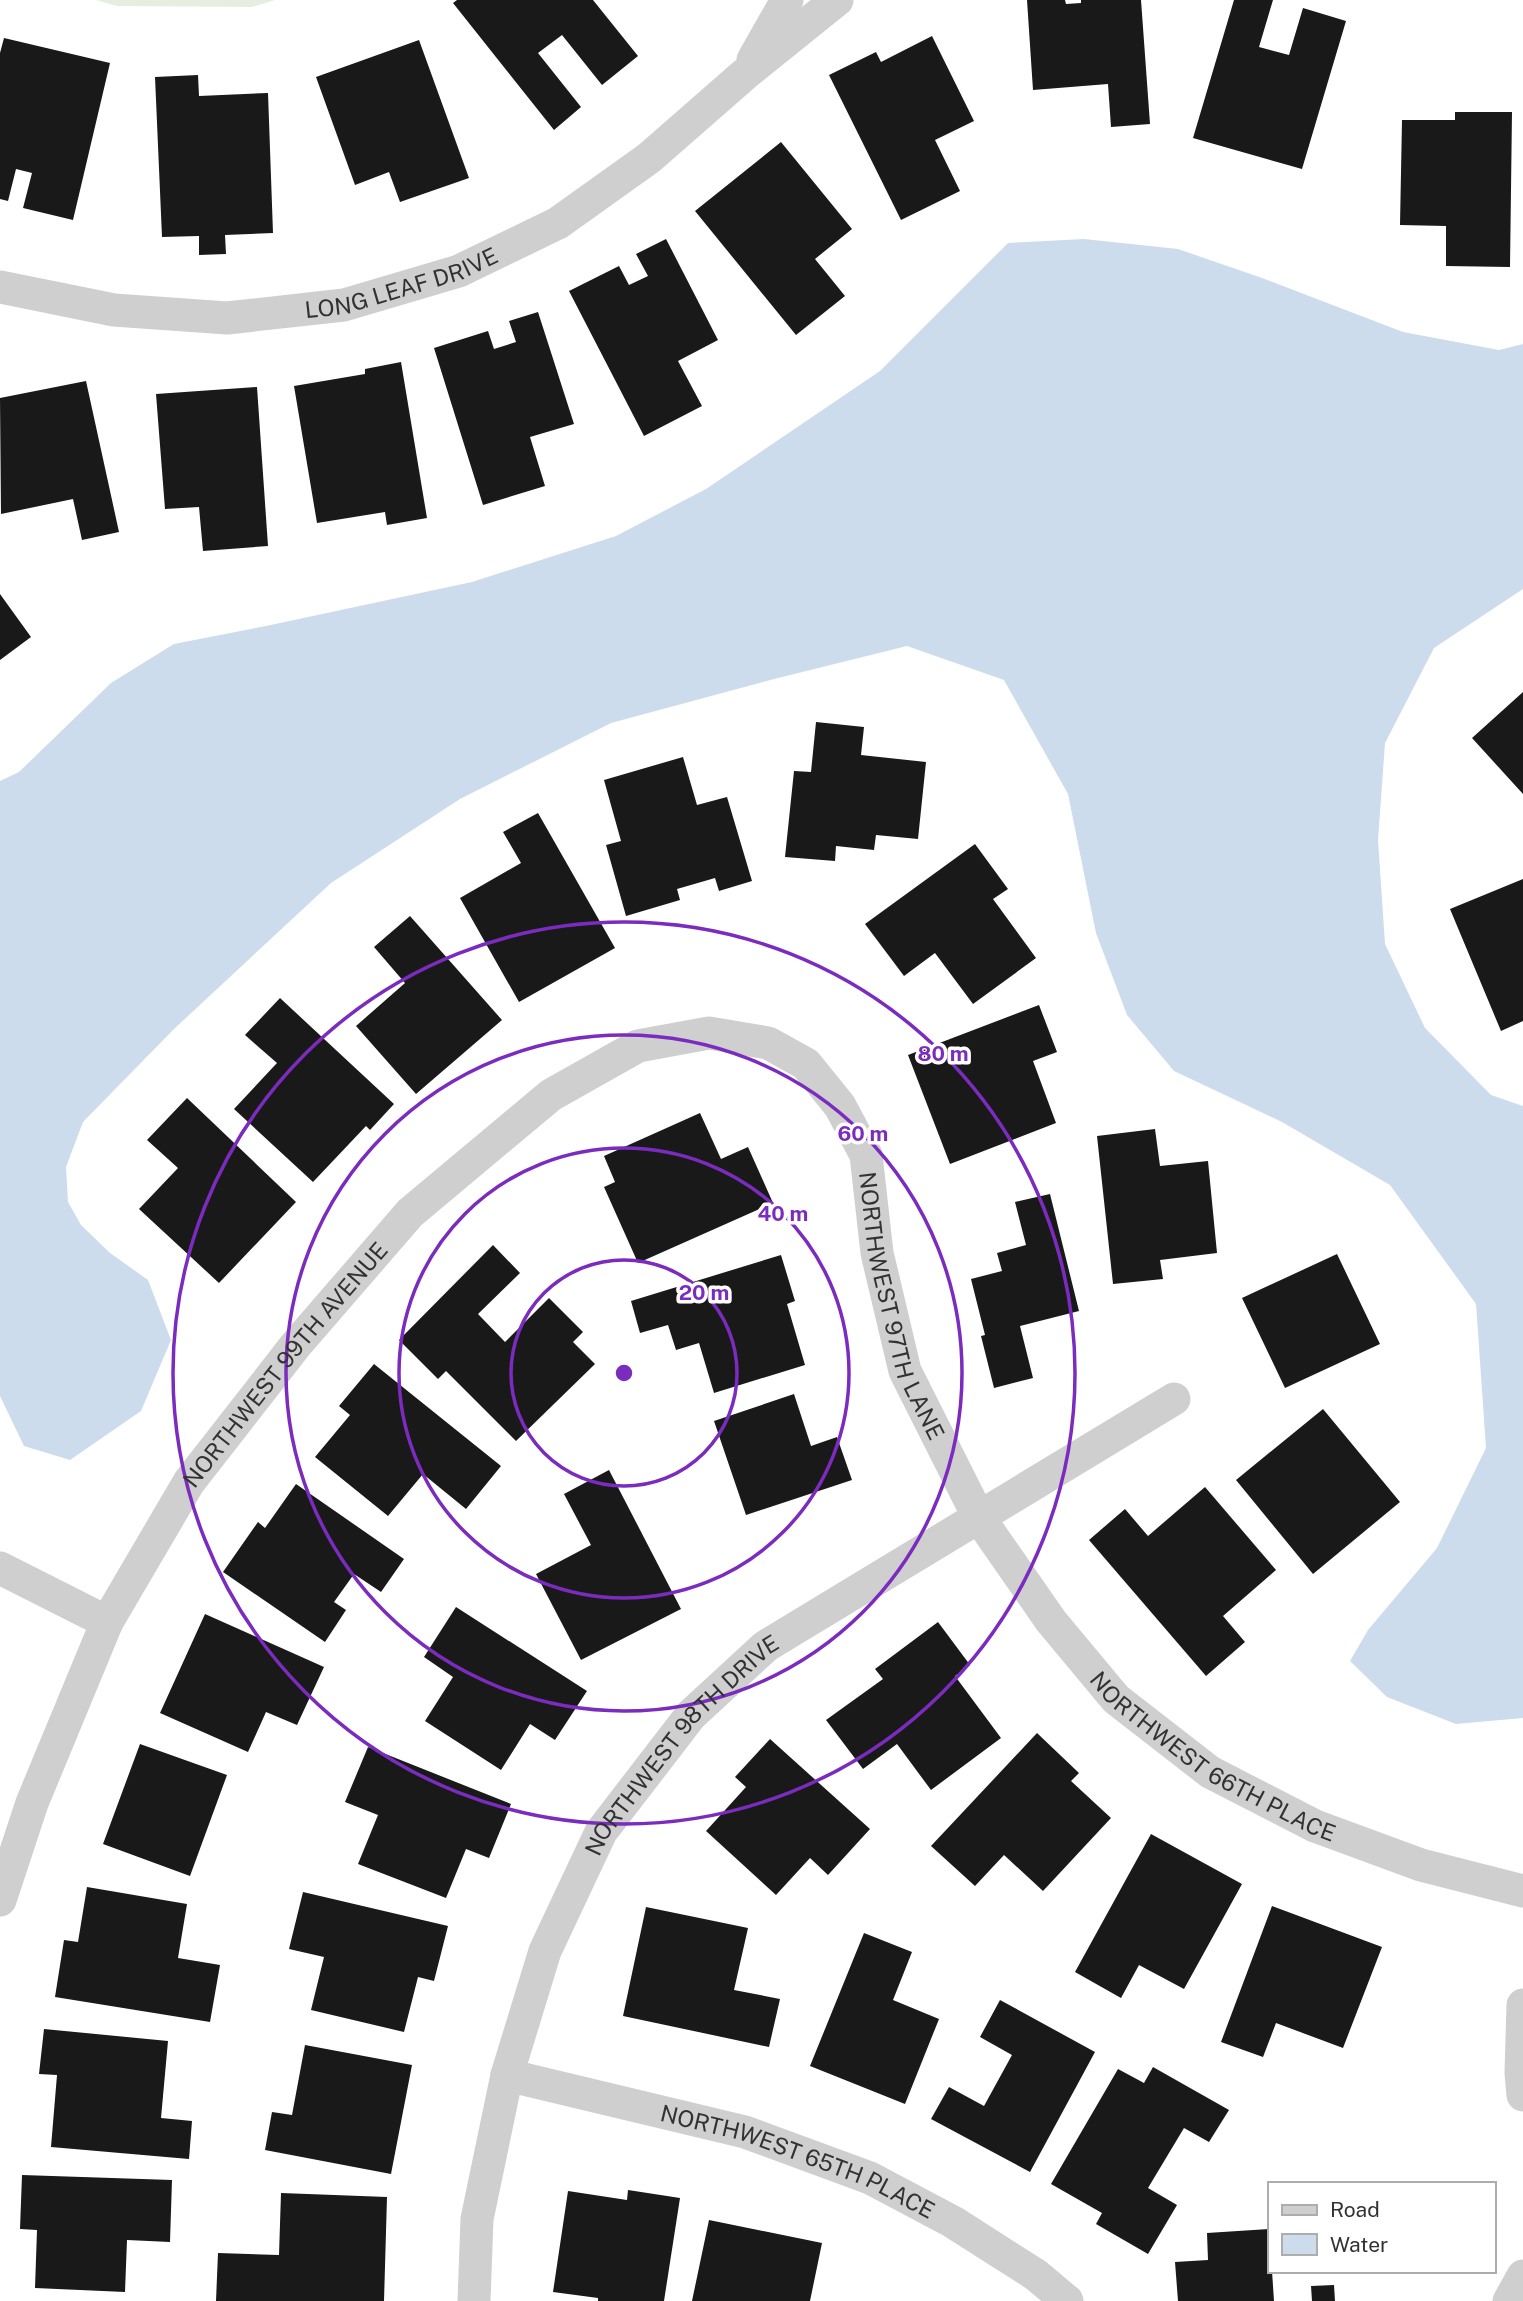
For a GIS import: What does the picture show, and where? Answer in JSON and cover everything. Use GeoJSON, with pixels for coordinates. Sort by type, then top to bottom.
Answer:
{"type":"FeatureCollection","features":[{"type":"Feature","properties":{"kind":"street","name":"LONG LEAF DRIVE"},"geometry":{"type":"LineString","coordinates":[[744,74],[786,0]]}},
{"type":"Feature","properties":{"kind":"street","name":"LONG LEAF DRIVE"},"geometry":{"type":"LineString","coordinates":[[0,287],[114,310],[227,318],[344,305],[459,271],[558,223],[649,158],[744,74],[837,0]]}},
{"type":"Feature","properties":{"kind":"street","name":"NORTHWEST 99TH AVENUE"},"geometry":{"type":"LineString","coordinates":[[0,1900],[32,1803],[107,1622],[189,1482],[295,1346],[410,1213],[551,1095],[638,1045],[709,1033],[768,1043]]}},
{"type":"Feature","properties":{"kind":"street","name":"NORTHWEST 97TH LANE"},"geometry":{"type":"LineString","coordinates":[[768,1043],[806,1064],[840,1106],[866,1155],[877,1253],[905,1371],[978,1516]]}},
{"type":"Feature","properties":{"kind":"street","name":"NORTHWEST 98TH DRIVE"},"geometry":{"type":"LineString","coordinates":[[474,2301],[477,2219],[507,2075],[545,1951],[601,1832],[691,1715],[766,1646],[1174,1399]]}},
{"type":"Feature","properties":{"kind":"street","name":"NORTHWEST 66TH PLACE"},"geometry":{"type":"LineString","coordinates":[[978,1516],[1051,1621],[1116,1699],[1210,1772],[1315,1826],[1421,1865],[1523,1891]]}},
{"type":"Feature","properties":{"kind":"street"},"geometry":{"type":"LineString","coordinates":[[0,1568],[107,1622]]}},
{"type":"Feature","properties":{"kind":"street"},"geometry":{"type":"LineString","coordinates":[[1523,2005],[1523,2095]]}},
{"type":"Feature","properties":{"kind":"street","name":"NORTHWEST 65TH PLACE"},"geometry":{"type":"LineString","coordinates":[[507,2075],[745,2132],[870,2178],[953,2222],[1036,2275],[1067,2301]]}},
{"type":"Feature","properties":{"kind":"street"},"geometry":{"type":"LineString","coordinates":[[1509,2301],[1523,2276]]}},
{"type":"Feature","properties":{"kind":"shaded area"},"geometry":{"type":"Polygon","coordinates":[[[96,0],[275,0],[252,7],[117,6],[96,0]]]}},
{"type":"Feature","properties":{"kind":"water"},"geometry":{"type":"Polygon","coordinates":[[[1084,239],[1178,249],[1403,332],[1499,350],[1523,344],[1523,589],[1434,648],[1385,743],[1378,840],[1385,944],[1425,1028],[1491,1095],[1523,1106],[1523,1718],[1456,1724],[1387,1697],[1350,1661],[1368,1630],[1437,1548],[1486,1448],[1476,1304],[1390,1185],[1282,1122],[1174,1071],[1127,1015],[1096,933],[1068,794],[1004,680],[907,646],[611,723],[460,799],[331,883],[174,1029],[83,1122],[66,1167],[68,1202],[81,1225],[110,1253],[148,1280],[171,1340],[141,1411],[70,1460],[24,1446],[0,1396],[0,781],[19,772],[111,683],[174,644],[472,582],[616,536],[706,489],[880,371],[1008,243],[1084,239]]]}},
{"type":"Feature","properties":{"kind":"building"},"geometry":{"type":"Polygon","coordinates":[[[457,0],[593,0],[638,56],[602,85],[562,35],[538,53],[581,107],[554,130],[453,3],[457,0]]]}},
{"type":"Feature","properties":{"kind":"building"},"geometry":{"type":"Polygon","coordinates":[[[1027,0],[1065,0],[1066,4],[1081,3],[1081,0],[1141,0],[1150,124],[1111,127],[1108,84],[1033,90],[1027,0]]]}},
{"type":"Feature","properties":{"kind":"building"},"geometry":{"type":"Polygon","coordinates":[[[1234,0],[1273,0],[1259,47],[1289,55],[1303,8],[1346,21],[1302,169],[1193,138],[1234,0]]]}},
{"type":"Feature","properties":{"kind":"building"},"geometry":{"type":"Polygon","coordinates":[[[932,36],[974,121],[935,140],[960,191],[901,220],[829,75],[876,52],[881,62],[932,36]]]}},
{"type":"Feature","properties":{"kind":"building"},"geometry":{"type":"Polygon","coordinates":[[[4,38],[110,63],[73,220],[23,208],[32,173],[16,169],[8,201],[0,199],[0,53],[4,38]]]}},
{"type":"Feature","properties":{"kind":"building"},"geometry":{"type":"Polygon","coordinates":[[[419,40],[469,178],[400,202],[389,172],[355,185],[316,77],[419,40]]]}},
{"type":"Feature","properties":{"kind":"building"},"geometry":{"type":"Polygon","coordinates":[[[198,75],[199,96],[268,93],[273,233],[225,235],[226,254],[199,255],[199,236],[162,237],[155,77],[198,75]]]}},
{"type":"Feature","properties":{"kind":"building"},"geometry":{"type":"Polygon","coordinates":[[[1455,112],[1512,112],[1510,267],[1446,266],[1446,226],[1400,225],[1402,120],[1455,120],[1455,112]]]}},
{"type":"Feature","properties":{"kind":"building"},"geometry":{"type":"Polygon","coordinates":[[[781,142],[852,229],[815,259],[845,296],[796,335],[695,211],[781,142]]]}},
{"type":"Feature","properties":{"kind":"building"},"geometry":{"type":"Polygon","coordinates":[[[666,239],[718,340],[678,361],[702,406],[644,436],[569,291],[619,266],[629,285],[648,276],[636,254],[666,239]]]}},
{"type":"Feature","properties":{"kind":"building"},"geometry":{"type":"Polygon","coordinates":[[[538,312],[574,424],[530,437],[545,486],[483,505],[434,348],[488,331],[494,349],[516,342],[509,321],[538,312]]]}},
{"type":"Feature","properties":{"kind":"building"},"geometry":{"type":"Polygon","coordinates":[[[401,362],[427,518],[387,525],[385,512],[317,523],[294,386],[365,374],[365,369],[401,362]]]}},
{"type":"Feature","properties":{"kind":"building"},"geometry":{"type":"Polygon","coordinates":[[[86,381],[119,532],[82,540],[73,499],[1,514],[0,398],[86,381]]]}},
{"type":"Feature","properties":{"kind":"building"},"geometry":{"type":"Polygon","coordinates":[[[257,387],[268,546],[203,551],[199,507],[165,509],[156,394],[257,387]]]}},
{"type":"Feature","properties":{"kind":"building"},"geometry":{"type":"Polygon","coordinates":[[[0,594],[31,637],[0,660],[0,594]]]}},
{"type":"Feature","properties":{"kind":"building"},"geometry":{"type":"Polygon","coordinates":[[[1523,692],[1523,794],[1472,738],[1523,692]]]}},
{"type":"Feature","properties":{"kind":"building"},"geometry":{"type":"Polygon","coordinates":[[[816,722],[864,727],[861,755],[926,762],[918,839],[876,835],[874,850],[836,846],[835,861],[785,857],[794,771],[811,772],[816,722]]]}},
{"type":"Feature","properties":{"kind":"building"},"geometry":{"type":"Polygon","coordinates":[[[683,757],[697,805],[727,797],[752,881],[719,891],[715,878],[677,889],[680,900],[626,916],[606,845],[621,841],[604,780],[683,757]]]}},
{"type":"Feature","properties":{"kind":"building"},"geometry":{"type":"Polygon","coordinates":[[[538,813],[615,948],[519,1002],[460,898],[521,863],[503,832],[538,813]]]}},
{"type":"Feature","properties":{"kind":"building"},"geometry":{"type":"Polygon","coordinates":[[[975,844],[1008,889],[993,899],[1036,958],[973,1004],[935,953],[904,976],[865,924],[975,844]]]}},
{"type":"Feature","properties":{"kind":"building"},"geometry":{"type":"Polygon","coordinates":[[[1523,879],[1523,1021],[1501,1031],[1450,909],[1523,879]]]}},
{"type":"Feature","properties":{"kind":"building"},"geometry":{"type":"Polygon","coordinates":[[[410,916],[502,1020],[416,1094],[356,1026],[405,983],[374,947],[410,916]]]}},
{"type":"Feature","properties":{"kind":"building"},"geometry":{"type":"Polygon","coordinates":[[[280,998],[394,1104],[370,1130],[366,1126],[313,1182],[234,1109],[277,1063],[245,1035],[280,998]]]}},
{"type":"Feature","properties":{"kind":"building"},"geometry":{"type":"Polygon","coordinates":[[[1039,1005],[1057,1052],[1033,1061],[1056,1123],[950,1164],[908,1055],[1039,1005]]]}},
{"type":"Feature","properties":{"kind":"building"},"geometry":{"type":"Polygon","coordinates":[[[187,1098],[296,1202],[219,1283],[139,1209],[178,1168],[147,1140],[187,1098]]]}},
{"type":"Feature","properties":{"kind":"building"},"geometry":{"type":"Polygon","coordinates":[[[700,1113],[721,1159],[748,1147],[773,1203],[638,1263],[604,1187],[615,1182],[604,1156],[700,1113]]]}},
{"type":"Feature","properties":{"kind":"building"},"geometry":{"type":"Polygon","coordinates":[[[1155,1129],[1160,1166],[1208,1161],[1217,1253],[1160,1260],[1163,1279],[1113,1284],[1097,1136],[1155,1129]]]}},
{"type":"Feature","properties":{"kind":"building"},"geometry":{"type":"Polygon","coordinates":[[[1050,1194],[1079,1311],[1020,1326],[1033,1378],[994,1388],[981,1336],[985,1335],[971,1279],[1002,1271],[997,1253],[1026,1245],[1015,1202],[1050,1194]]]}},
{"type":"Feature","properties":{"kind":"building"},"geometry":{"type":"Polygon","coordinates":[[[493,1245],[520,1273],[478,1314],[505,1342],[549,1298],[583,1332],[573,1342],[595,1364],[516,1441],[446,1371],[438,1379],[399,1340],[493,1245]]]}},
{"type":"Feature","properties":{"kind":"building"},"geometry":{"type":"Polygon","coordinates":[[[1337,1254],[1380,1344],[1285,1388],[1242,1298],[1337,1254]]]}},
{"type":"Feature","properties":{"kind":"building"},"geometry":{"type":"Polygon","coordinates":[[[781,1255],[795,1301],[787,1304],[805,1365],[714,1393],[699,1343],[676,1350],[668,1325],[640,1333],[631,1301],[781,1255]]]}},
{"type":"Feature","properties":{"kind":"building"},"geometry":{"type":"Polygon","coordinates":[[[374,1364],[501,1466],[466,1509],[423,1474],[388,1516],[315,1457],[350,1415],[339,1406],[374,1364]]]}},
{"type":"Feature","properties":{"kind":"building"},"geometry":{"type":"Polygon","coordinates":[[[794,1394],[811,1446],[837,1437],[852,1480],[746,1515],[714,1421],[794,1394]]]}},
{"type":"Feature","properties":{"kind":"building"},"geometry":{"type":"Polygon","coordinates":[[[1323,1409],[1400,1502],[1313,1574],[1236,1480],[1323,1409]]]}},
{"type":"Feature","properties":{"kind":"building"},"geometry":{"type":"Polygon","coordinates":[[[609,1470],[681,1609],[581,1660],[536,1574],[591,1545],[564,1494],[609,1470]]]}},
{"type":"Feature","properties":{"kind":"building"},"geometry":{"type":"Polygon","coordinates":[[[296,1484],[404,1559],[381,1592],[354,1574],[334,1602],[346,1610],[325,1642],[223,1572],[258,1522],[265,1528],[296,1484]]]}},
{"type":"Feature","properties":{"kind":"building"},"geometry":{"type":"Polygon","coordinates":[[[1205,1487],[1276,1570],[1223,1616],[1245,1642],[1206,1676],[1089,1540],[1125,1509],[1148,1536],[1205,1487]]]}},
{"type":"Feature","properties":{"kind":"building"},"geometry":{"type":"Polygon","coordinates":[[[456,1607],[587,1691],[555,1740],[530,1724],[501,1770],[425,1721],[453,1677],[424,1657],[456,1607]]]}},
{"type":"Feature","properties":{"kind":"building"},"geometry":{"type":"Polygon","coordinates":[[[205,1614],[324,1667],[297,1725],[266,1712],[248,1752],[160,1713],[205,1614]]]}},
{"type":"Feature","properties":{"kind":"building"},"geometry":{"type":"Polygon","coordinates":[[[938,1622],[970,1665],[955,1676],[1001,1738],[931,1790],[897,1744],[863,1769],[826,1720],[883,1679],[875,1669],[938,1622]]]}},
{"type":"Feature","properties":{"kind":"building"},"geometry":{"type":"Polygon","coordinates":[[[1037,1733],[1079,1773],[1071,1781],[1111,1818],[1043,1891],[1004,1855],[975,1886],[931,1846],[1037,1733]]]}},
{"type":"Feature","properties":{"kind":"building"},"geometry":{"type":"Polygon","coordinates":[[[770,1739],[870,1829],[828,1875],[810,1858],[776,1895],[706,1831],[746,1787],[735,1777],[770,1739]]]}},
{"type":"Feature","properties":{"kind":"building"},"geometry":{"type":"Polygon","coordinates":[[[140,1744],[227,1775],[190,1876],[103,1844],[140,1744]]]}},
{"type":"Feature","properties":{"kind":"building"},"geometry":{"type":"Polygon","coordinates":[[[368,1747],[511,1804],[489,1858],[466,1849],[446,1898],[358,1864],[378,1815],[345,1802],[368,1747]]]}},
{"type":"Feature","properties":{"kind":"building"},"geometry":{"type":"Polygon","coordinates":[[[1151,1834],[1242,1884],[1184,1989],[1139,1965],[1121,1998],[1075,1972],[1151,1834]]]}},
{"type":"Feature","properties":{"kind":"building"},"geometry":{"type":"Polygon","coordinates":[[[87,1887],[187,1904],[178,1958],[220,1965],[210,2022],[55,1997],[64,1940],[78,1942],[87,1887]]]}},
{"type":"Feature","properties":{"kind":"building"},"geometry":{"type":"Polygon","coordinates":[[[303,1892],[448,1926],[434,1981],[418,1977],[404,2032],[311,2010],[324,1957],[289,1949],[303,1892]]]}},
{"type":"Feature","properties":{"kind":"building"},"geometry":{"type":"Polygon","coordinates":[[[1272,1906],[1382,1947],[1343,2048],[1276,2023],[1263,2057],[1221,2042],[1272,1906]]]}},
{"type":"Feature","properties":{"kind":"building"},"geometry":{"type":"Polygon","coordinates":[[[646,1907],[748,1928],[734,1990],[780,1999],[769,2047],[623,2016],[646,1907]]]}},
{"type":"Feature","properties":{"kind":"building"},"geometry":{"type":"Polygon","coordinates":[[[864,1933],[912,1952],[893,2000],[939,2019],[905,2104],[810,2066],[864,1933]]]}},
{"type":"Feature","properties":{"kind":"building"},"geometry":{"type":"Polygon","coordinates":[[[1000,2000],[1095,2052],[1030,2172],[931,2119],[949,2087],[984,2106],[1012,2055],[980,2037],[1000,2000]]]}},
{"type":"Feature","properties":{"kind":"building"},"geometry":{"type":"Polygon","coordinates":[[[44,2029],[168,2041],[161,2118],[192,2121],[189,2159],[51,2147],[57,2075],[39,2074],[44,2029]]]}},
{"type":"Feature","properties":{"kind":"building"},"geometry":{"type":"Polygon","coordinates":[[[305,2045],[412,2065],[391,2174],[265,2150],[272,2112],[292,2115],[305,2045]]]}},
{"type":"Feature","properties":{"kind":"building"},"geometry":{"type":"Polygon","coordinates":[[[1153,2067],[1229,2110],[1209,2142],[1184,2128],[1148,2188],[1177,2205],[1148,2254],[1096,2224],[1102,2213],[1051,2184],[1118,2069],[1144,2083],[1153,2067]]]}},
{"type":"Feature","properties":{"kind":"building"},"geometry":{"type":"Polygon","coordinates":[[[22,2175],[172,2180],[170,2242],[127,2240],[125,2292],[35,2288],[37,2230],[20,2229],[22,2175]]]}},
{"type":"Feature","properties":{"kind":"building"},"geometry":{"type":"Polygon","coordinates":[[[628,2190],[680,2198],[664,2301],[598,2301],[598,2298],[553,2292],[568,2191],[627,2200],[628,2190]]]}},
{"type":"Feature","properties":{"kind":"building"},"geometry":{"type":"Polygon","coordinates":[[[281,2193],[387,2197],[384,2301],[216,2301],[218,2253],[279,2255],[281,2193]]]}},
{"type":"Feature","properties":{"kind":"building"},"geometry":{"type":"Polygon","coordinates":[[[709,2220],[822,2243],[810,2301],[692,2301],[709,2220]]]}},
{"type":"Feature","properties":{"kind":"building"},"geometry":{"type":"Polygon","coordinates":[[[1268,2229],[1268,2273],[1272,2273],[1274,2301],[1178,2301],[1175,2262],[1208,2260],[1207,2233],[1268,2229]]]}},
{"type":"Feature","properties":{"kind":"building"},"geometry":{"type":"Polygon","coordinates":[[[1334,2285],[1335,2301],[1312,2301],[1311,2286],[1334,2285]]]}}]}
